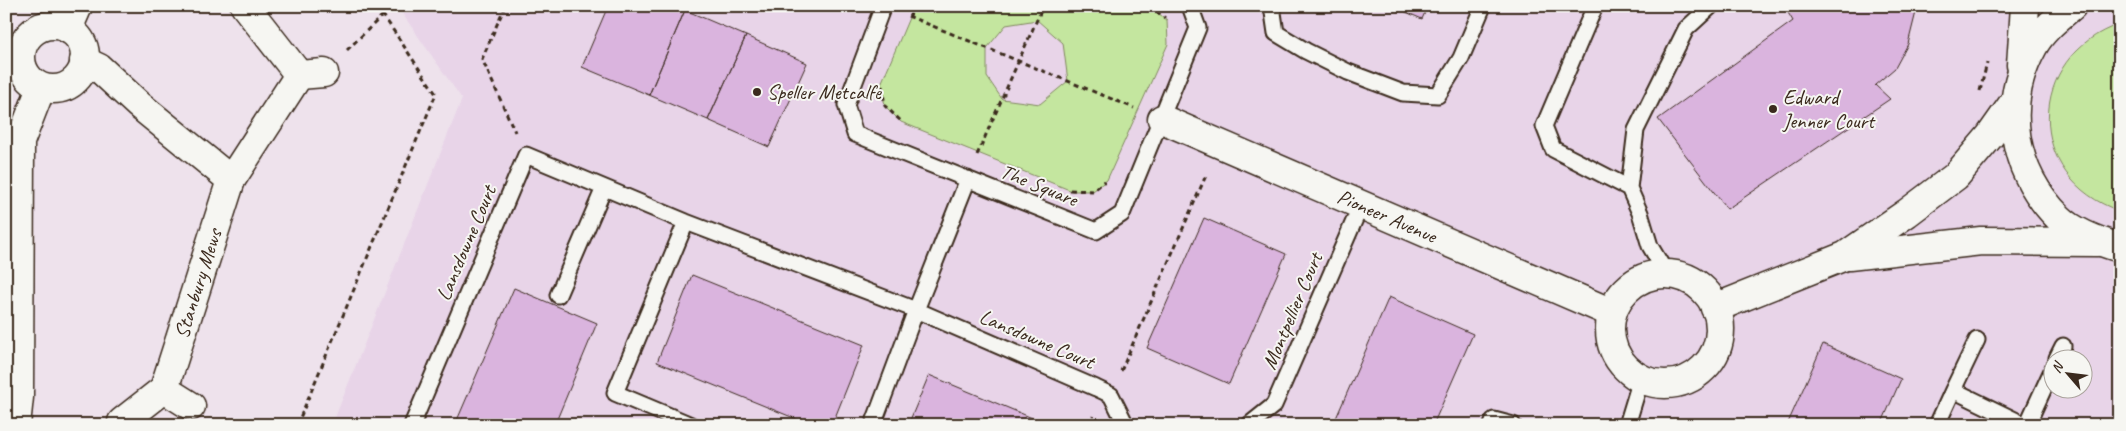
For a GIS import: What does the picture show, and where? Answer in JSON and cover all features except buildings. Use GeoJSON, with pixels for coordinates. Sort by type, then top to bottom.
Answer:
{"type":"FeatureCollection","features":[{"type":"Feature","properties":{"kind":"street"},"geometry":{"type":"LineString","coordinates":[[245,6],[311,74]]}},
{"type":"Feature","properties":{"kind":"street"},"geometry":{"type":"LineString","coordinates":[[2025,6],[2020,74],[2014,102],[2017,145],[2032,186],[2060,219],[2108,245]]}},
{"type":"Feature","properties":{"kind":"street"},"geometry":{"type":"LineString","coordinates":[[2020,74],[2034,46],[2053,21],[2072,6]]}},
{"type":"Feature","properties":{"kind":"street"},"geometry":{"type":"LineString","coordinates":[[73,18],[76,35],[84,48],[82,71],[69,84],[59,88],[42,88],[29,78],[23,68],[22,51],[17,35],[73,18]]}},
{"type":"Feature","properties":{"kind":"street"},"geometry":{"type":"LineString","coordinates":[[84,61],[99,68],[139,105],[231,180]]}},
{"type":"Feature","properties":{"kind":"street","name":"Stanbury Mews"},"geometry":{"type":"LineString","coordinates":[[164,389],[231,180],[311,74]]}},
{"type":"Feature","properties":{"kind":"street"},"geometry":{"type":"LineString","coordinates":[[16,425],[19,397],[20,142],[42,88]]}},
{"type":"Feature","properties":{"kind":"street"},"geometry":{"type":"LineString","coordinates":[[1716,308],[1845,256],[1956,176],[1990,136],[2014,102]]}},
{"type":"Feature","properties":{"kind":"street","name":"Pioneer Avenue"},"geometry":{"type":"LineString","coordinates":[[1162,119],[1612,313]]}},
{"type":"Feature","properties":{"kind":"street"},"geometry":{"type":"LineString","coordinates":[[1845,256],[1981,241],[2108,245]]}},
{"type":"Feature","properties":{"kind":"street"},"geometry":{"type":"LineString","coordinates":[[1666,273],[1682,276],[1696,283],[1707,294],[1716,308],[1720,323],[1719,340],[1713,355],[1703,369],[1689,378],[1673,384],[1656,383],[1641,379],[1628,370],[1618,358],[1611,344],[1609,329],[1612,313],[1620,297],[1632,284],[1649,276],[1666,273]]}},
{"type":"Feature","properties":{"kind":"street"},"geometry":{"type":"LineString","coordinates":[[122,422],[164,389],[191,406]]}},
{"type":"Feature","properties":{"kind":"lane","name":"The Square"},"geometry":{"type":"LineString","coordinates":[[883,6],[846,105],[855,134],[1096,231],[1122,214],[1162,119],[1198,28],[1190,6]]}},
{"type":"Feature","properties":{"kind":"lane"},"geometry":{"type":"LineString","coordinates":[[1272,6],[1276,33],[1306,52],[1348,72],[1403,93],[1438,95],[1461,58],[1482,6]]}},
{"type":"Feature","properties":{"kind":"lane"},"geometry":{"type":"LineString","coordinates":[[1595,6],[1544,126],[1553,149],[1629,188]]}},
{"type":"Feature","properties":{"kind":"lane"},"geometry":{"type":"LineString","coordinates":[[1666,273],[1650,246],[1629,188],[1636,130],[1686,29],[1711,6]]}},
{"type":"Feature","properties":{"kind":"lane","name":"Lansdowne Court"},"geometry":{"type":"LineString","coordinates":[[412,425],[526,155],[686,222],[916,310],[1111,395],[1126,425]]}},
{"type":"Feature","properties":{"kind":"lane"},"geometry":{"type":"LineString","coordinates":[[873,425],[968,179]]}},
{"type":"Feature","properties":{"kind":"lane"},"geometry":{"type":"LineString","coordinates":[[558,294],[604,188]]}},
{"type":"Feature","properties":{"kind":"lane","name":"Montpellier Court"},"geometry":{"type":"LineString","coordinates":[[1249,425],[1274,405],[1361,205]]}},
{"type":"Feature","properties":{"kind":"lane"},"geometry":{"type":"LineString","coordinates":[[686,222],[614,393],[691,425]]}},
{"type":"Feature","properties":{"kind":"lane"},"geometry":{"type":"LineString","coordinates":[[1938,425],[1977,340]]}},
{"type":"Feature","properties":{"kind":"lane"},"geometry":{"type":"LineString","coordinates":[[1627,425],[1641,379]]}},
{"type":"Feature","properties":{"kind":"lane"},"geometry":{"type":"LineString","coordinates":[[1953,390],[2026,425],[2044,387]]}},
{"type":"Feature","properties":{"kind":"lane"},"geometry":{"type":"LineString","coordinates":[[1492,425],[1494,420],[1513,425]]}},
{"type":"Feature","properties":{"kind":"path"},"geometry":{"type":"LineString","coordinates":[[298,425],[436,94],[377,6]]}},
{"type":"Feature","properties":{"kind":"path"},"geometry":{"type":"LineString","coordinates":[[505,6],[482,59],[526,155]]}},
{"type":"Feature","properties":{"kind":"path"},"geometry":{"type":"LineString","coordinates":[[906,25],[914,6]]}},
{"type":"Feature","properties":{"kind":"path"},"geometry":{"type":"LineString","coordinates":[[968,179],[978,152],[1043,6]]}},
{"type":"Feature","properties":{"kind":"path"},"geometry":{"type":"LineString","coordinates":[[1149,6],[1167,20]]}},
{"type":"Feature","properties":{"kind":"path"},"geometry":{"type":"LineString","coordinates":[[901,13],[1162,119]]}},
{"type":"Feature","properties":{"kind":"path"},"geometry":{"type":"LineString","coordinates":[[311,74],[383,15]]}},
{"type":"Feature","properties":{"kind":"path"},"geometry":{"type":"LineString","coordinates":[[1979,97],[1988,60]]}},
{"type":"Feature","properties":{"kind":"path"},"geometry":{"type":"LineString","coordinates":[[881,84],[885,106],[901,122],[909,125]]}},
{"type":"Feature","properties":{"kind":"path"},"geometry":{"type":"LineString","coordinates":[[1089,425],[1094,414],[1111,395],[1220,143]]}},
{"type":"Feature","properties":{"kind":"path"},"geometry":{"type":"LineString","coordinates":[[970,149],[987,156]]}},
{"type":"Feature","properties":{"kind":"path"},"geometry":{"type":"LineString","coordinates":[[1064,187],[1072,191],[1093,191],[1107,180]]}},
{"type":"Feature","properties":{"kind":"shaded area"},"geometry":{"type":"Polygon","coordinates":[[[397,6],[2120,6],[2120,425],[332,425],[462,99],[397,6]]]}},
{"type":"Feature","properties":{"kind":"green space"},"geometry":{"type":"Polygon","coordinates":[[[914,6],[1149,6],[1167,20],[1168,44],[1107,180],[1093,191],[1072,191],[901,122],[885,106],[881,84],[914,6]],[[1037,20],[1006,25],[987,48],[987,77],[1002,99],[1040,104],[1068,81],[1063,43],[1037,20]]]}},
{"type":"Feature","properties":{"kind":"green space"},"geometry":{"type":"Polygon","coordinates":[[[2120,24],[2120,211],[2089,195],[2066,173],[2053,146],[2048,118],[2053,89],[2066,62],[2089,40],[2120,24]]]}},
{"type":"Feature","properties":{"kind":"place","name":"Speller Metcalfe"},"geometry":{"type":"Point","coordinates":[757,92]}},
{"type":"Feature","properties":{"kind":"place","name":"Edward Jenner Court"},"geometry":{"type":"Point","coordinates":[1773,109]}}]}
